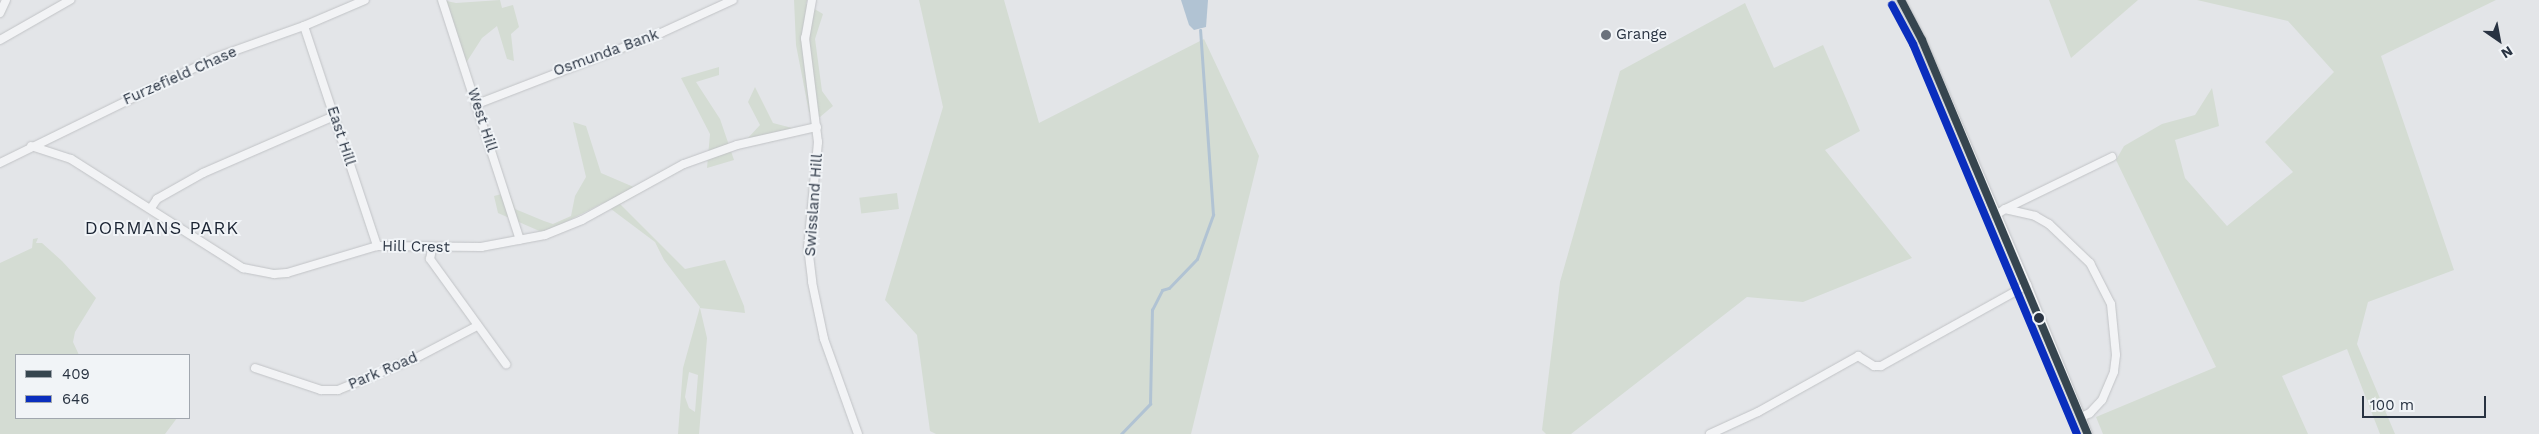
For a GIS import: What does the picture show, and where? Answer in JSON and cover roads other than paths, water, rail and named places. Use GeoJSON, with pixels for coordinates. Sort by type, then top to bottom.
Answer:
{"type":"FeatureCollection","features":[{"type":"Feature","properties":{"kind":"street"},"geometry":{"type":"LineString","coordinates":[[0,13],[6,0]]}},
{"type":"Feature","properties":{"kind":"street"},"geometry":{"type":"LineString","coordinates":[[0,40],[70,0]]}},
{"type":"Feature","properties":{"kind":"street","name":"Furzefield Chase"},"geometry":{"type":"LineString","coordinates":[[0,163],[31,146],[214,58],[304,26],[365,0]]}},
{"type":"Feature","properties":{"kind":"street","name":"West Hill"},"geometry":{"type":"LineString","coordinates":[[442,0],[520,240]]}},
{"type":"Feature","properties":{"kind":"street","name":"Osmunda Bank"},"geometry":{"type":"LineString","coordinates":[[477,104],[590,58],[661,34],[733,0]]}},
{"type":"Feature","properties":{"kind":"street","name":"Swissland Hill"},"geometry":{"type":"LineString","coordinates":[[812,0],[805,38],[817,127],[808,247],[812,282],[824,339],[858,434]]}},
{"type":"Feature","properties":{"kind":"street"},"geometry":{"type":"LineString","coordinates":[[1901,0],[1922,40],[2027,285],[2088,434]]}},
{"type":"Feature","properties":{"kind":"street","name":"East Hill"},"geometry":{"type":"LineString","coordinates":[[304,26],[377,246]]}},
{"type":"Feature","properties":{"kind":"street"},"geometry":{"type":"LineString","coordinates":[[151,208],[157,199],[203,173],[334,116]]}},
{"type":"Feature","properties":{"kind":"street","name":"Hill Crest"},"geometry":{"type":"LineString","coordinates":[[31,146],[33,149],[71,159],[243,268],[258,273],[287,273],[377,246],[481,247],[545,235],[582,220],[684,164],[737,145],[817,127]]}},
{"type":"Feature","properties":{"kind":"street"},"geometry":{"type":"LineString","coordinates":[[1996,214],[2112,157]]}},
{"type":"Feature","properties":{"kind":"street"},"geometry":{"type":"LineString","coordinates":[[2005,209],[2035,216],[2068,239],[2090,263],[2110,304],[2116,355],[2114,372],[2102,400],[2090,413],[2081,417]]}},
{"type":"Feature","properties":{"kind":"street"},"geometry":{"type":"LineString","coordinates":[[432,248],[430,259],[506,364]]}},
{"type":"Feature","properties":{"kind":"street"},"geometry":{"type":"LineString","coordinates":[[1710,434],[1758,412],[1858,356],[1874,366],[1882,366],[2027,285]]}},
{"type":"Feature","properties":{"kind":"street","name":"Park Road"},"geometry":{"type":"LineString","coordinates":[[256,368],[321,390],[338,390],[416,358],[477,326]]}},
{"type":"Feature","properties":{"kind":"water"},"geometry":{"type":"Polygon","coordinates":[[[1181,0],[1208,0],[1206,27],[1194,30],[1189,25],[1181,0]]]}},
{"type":"Feature","properties":{"kind":"waterway"},"geometry":{"type":"LineString","coordinates":[[1121,434],[1150,404],[1152,310],[1162,290],[1169,288],[1197,259],[1213,215],[1200,30]]}},
{"type":"Feature","properties":{"kind":"place","name":"Grange"},"geometry":{"type":"Point","coordinates":[1606,35]}},
{"type":"Feature","properties":{"kind":"district","name":"DORMANS PARK"},"geometry":{"type":"Point","coordinates":[162,228]}}]}
